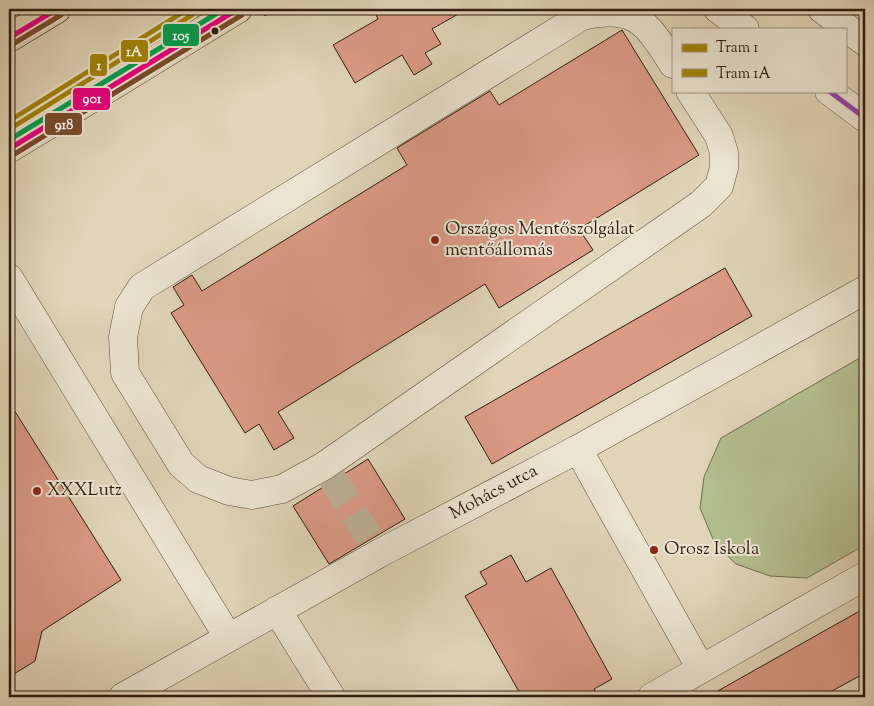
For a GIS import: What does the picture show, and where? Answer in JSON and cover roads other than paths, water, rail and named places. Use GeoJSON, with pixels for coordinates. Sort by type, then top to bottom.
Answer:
{"type":"FeatureCollection","features":[{"type":"Feature","properties":{"kind":"main road"},"geometry":{"type":"LineString","coordinates":[[9,38],[57,9]]}},
{"type":"Feature","properties":{"kind":"main road"},"geometry":{"type":"LineString","coordinates":[[9,149],[238,9]]}},
{"type":"Feature","properties":{"kind":"street"},"geometry":{"type":"LineString","coordinates":[[718,9],[744,28]]}},
{"type":"Feature","properties":{"kind":"street"},"geometry":{"type":"LineString","coordinates":[[822,9],[865,42]]}},
{"type":"Feature","properties":{"kind":"street"},"geometry":{"type":"LineString","coordinates":[[672,62],[650,29],[633,16],[620,12],[602,11],[582,16],[142,287],[129,307],[123,337],[125,373],[181,464],[198,479],[229,491],[252,495],[282,489],[328,472],[701,204],[719,186],[724,168],[724,153],[719,136],[691,92]]}},
{"type":"Feature","properties":{"kind":"street"},"geometry":{"type":"LineString","coordinates":[[830,92],[865,118]]}},
{"type":"Feature","properties":{"kind":"street"},"geometry":{"type":"LineString","coordinates":[[13,279],[228,638]]}},
{"type":"Feature","properties":{"kind":"street","name":"Mohács utca"},"geometry":{"type":"LineString","coordinates":[[122,697],[277,610],[375,546],[578,449],[865,290]]}},
{"type":"Feature","properties":{"kind":"street"},"geometry":{"type":"LineString","coordinates":[[578,449],[701,669]]}},
{"type":"Feature","properties":{"kind":"street"},"geometry":{"type":"LineString","coordinates":[[652,697],[865,576]]}},
{"type":"Feature","properties":{"kind":"street"},"geometry":{"type":"LineString","coordinates":[[277,610],[331,697]]}},
{"type":"Feature","properties":{"kind":"tunnel"},"geometry":{"type":"LineString","coordinates":[[332,478],[371,540]]}},
{"type":"Feature","properties":{"kind":"tram line","name":"1"},"geometry":{"type":"LineString","coordinates":[[9,121],[188,9]]}},
{"type":"Feature","properties":{"kind":"tram line","name":"1A"},"geometry":{"type":"LineString","coordinates":[[13,127],[192,15]]}},
{"type":"Feature","properties":{"kind":"place","name":"Országos Mentőszolgálat mentőállomás"},"geometry":{"type":"Point","coordinates":[435,240]}},
{"type":"Feature","properties":{"kind":"place","name":"XXXLutz"},"geometry":{"type":"Point","coordinates":[37,491]}},
{"type":"Feature","properties":{"kind":"place","name":"Orosz Iskola"},"geometry":{"type":"Point","coordinates":[654,550]}}]}
